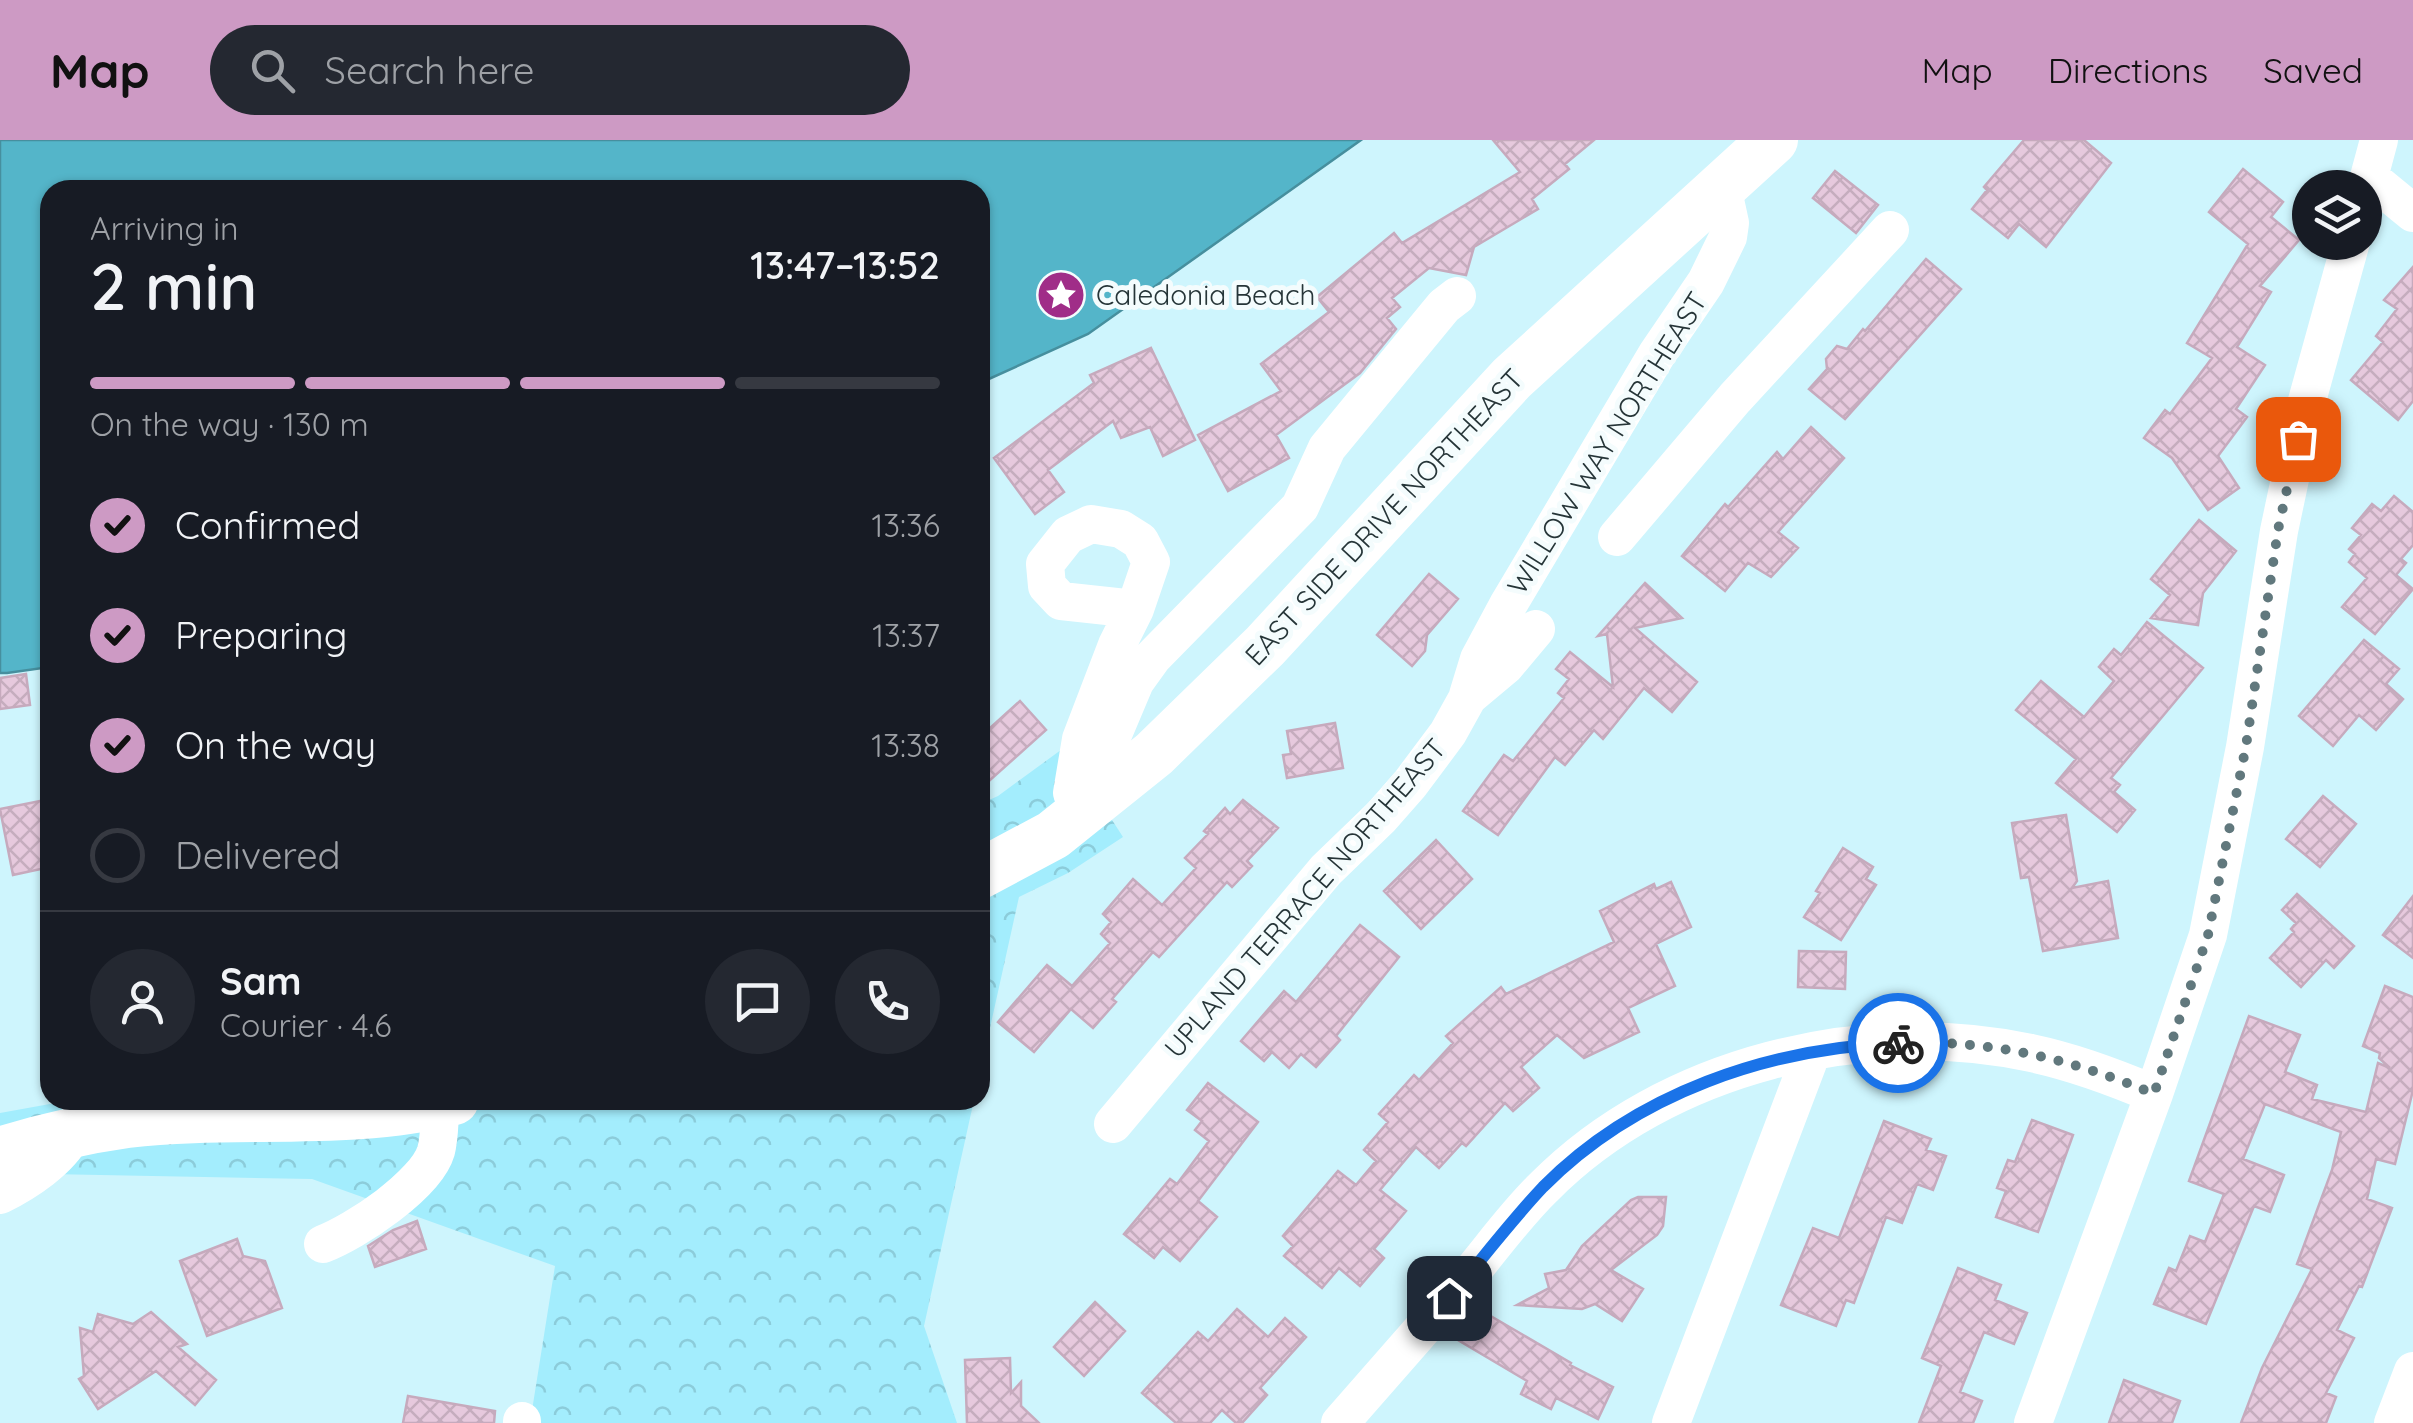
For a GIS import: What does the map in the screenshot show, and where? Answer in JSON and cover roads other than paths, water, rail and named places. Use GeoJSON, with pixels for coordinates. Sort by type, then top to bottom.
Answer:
{"type":"FeatureCollection","features":[{"type":"Feature","properties":{"kind":"main road","name":"EAST SIDE DRIVE NORTHEAST"},"geometry":{"type":"LineString","coordinates":[[990,869],[1054,836],[1154,754],[1265,646],[1512,378],[1774,140]]}},
{"type":"Feature","properties":{"kind":"main road"},"geometry":{"type":"LineString","coordinates":[[0,1152],[126,1124],[370,1110]]}},
{"type":"Feature","properties":{"kind":"street"},"geometry":{"type":"LineString","coordinates":[[2371,170],[2379,140]]}},
{"type":"Feature","properties":{"kind":"street","name":"WILLOW WAY NORTHEAST"},"geometry":{"type":"LineString","coordinates":[[1468,698],[1479,659],[1658,354],[1706,282],[1728,237],[1729,212],[1722,186]]}},
{"type":"Feature","properties":{"kind":"street"},"geometry":{"type":"LineString","coordinates":[[2382,193],[2413,213]]}},
{"type":"Feature","properties":{"kind":"street"},"geometry":{"type":"LineString","coordinates":[[1617,537],[1735,398],[1890,230]]}},
{"type":"Feature","properties":{"kind":"street"},"geometry":{"type":"LineString","coordinates":[[2033,1423],[2208,935],[2246,746],[2278,530],[2305,408],[2346,260]]}},
{"type":"Feature","properties":{"kind":"street"},"geometry":{"type":"LineString","coordinates":[[1119,782],[1108,746],[1135,682],[1153,657],[1300,507],[1327,448],[1456,296]]}},
{"type":"Feature","properties":{"kind":"street"},"geometry":{"type":"LineString","coordinates":[[1590,468],[1644,504]]}},
{"type":"Feature","properties":{"kind":"street"},"geometry":{"type":"LineString","coordinates":[[1080,814],[1072,793],[1081,740],[1117,645],[1136,610]]}},
{"type":"Feature","properties":{"kind":"street","name":"UPLAND TERRACE NORTHEAST"},"geometry":{"type":"LineString","coordinates":[[1113,1124],[1326,870],[1381,818],[1410,784],[1468,698],[1505,666],[1536,628]]}},
{"type":"Feature","properties":{"kind":"street"},"geometry":{"type":"LineString","coordinates":[[1340,1423],[1544,1186],[1625,1122],[1672,1096],[1746,1068],[1812,1052],[1921,1042],[1972,1044],[2030,1053],[2154,1094]]}},
{"type":"Feature","properties":{"kind":"street"},"geometry":{"type":"LineString","coordinates":[[1671,1423],[1812,1052]]}},
{"type":"Feature","properties":{"kind":"street"},"geometry":{"type":"LineString","coordinates":[[323,1244],[348,1234],[403,1193],[431,1161],[445,1110]]}},
{"type":"Feature","properties":{"kind":"street"},"geometry":{"type":"LineString","coordinates":[[0,1196],[53,1158],[73,1134]]}},
{"type":"Feature","properties":{"kind":"street"},"geometry":{"type":"LineString","coordinates":[[2393,1423],[2413,1370]]}},
{"type":"Feature","properties":{"kind":"place","name":"Caledonia Beach"},"geometry":{"type":"Point","coordinates":[1061,295]}}]}
